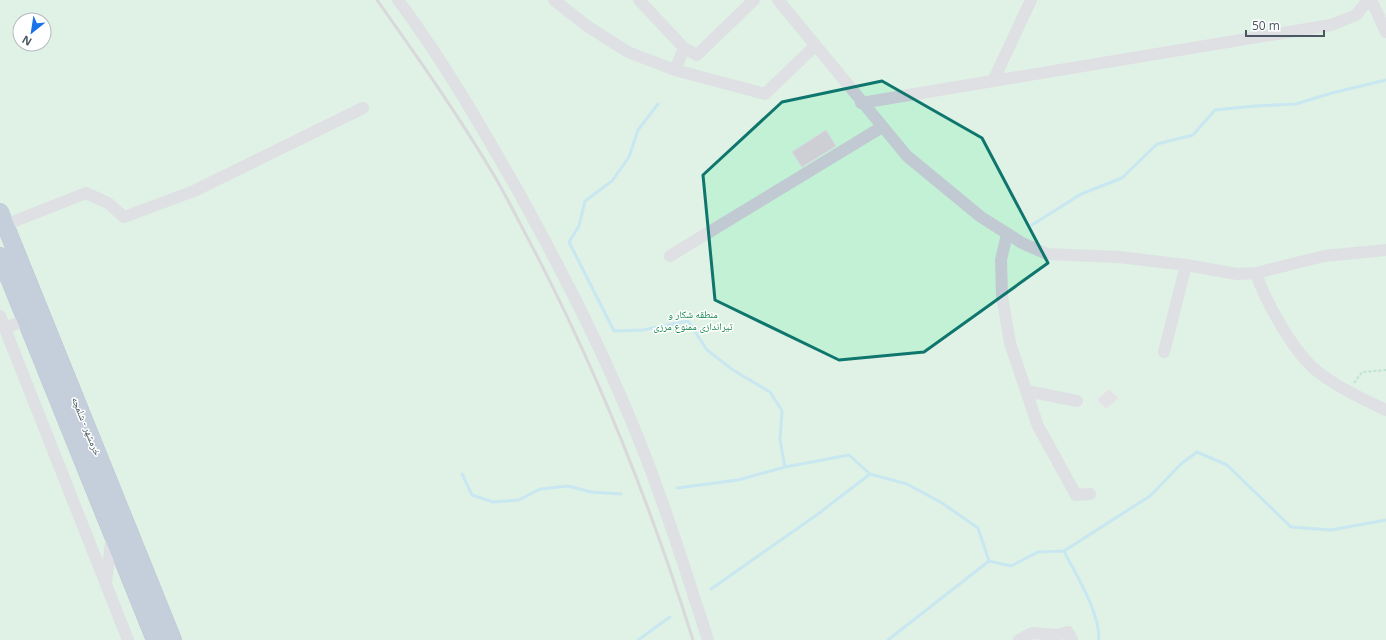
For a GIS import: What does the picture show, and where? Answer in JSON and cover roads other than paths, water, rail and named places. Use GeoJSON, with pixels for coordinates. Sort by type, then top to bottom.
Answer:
{"type":"FeatureCollection","features":[{"type":"Feature","properties":{"kind":"highway","name":"خرمشهر - شلمچه"},"geometry":{"type":"LineString","coordinates":[[3,218],[173,640]]}},
{"type":"Feature","properties":{"kind":"highway","name":"خرمشهر - شلمچه"},"geometry":{"type":"LineString","coordinates":[[0,256],[155,640]]}},
{"type":"Feature","properties":{"kind":"street"},"geometry":{"type":"LineString","coordinates":[[398,0],[419,29],[490,142],[554,257],[603,355],[659,492],[708,640]]}},
{"type":"Feature","properties":{"kind":"street"},"geometry":{"type":"LineString","coordinates":[[554,0],[587,26],[628,52],[675,70],[765,94],[815,46]]}},
{"type":"Feature","properties":{"kind":"street"},"geometry":{"type":"LineString","coordinates":[[645,2],[684,48],[697,55],[754,0]]}},
{"type":"Feature","properties":{"kind":"street"},"geometry":{"type":"LineString","coordinates":[[778,0],[861,103],[907,156],[981,217],[1022,243],[1048,254],[1119,257],[1186,265],[1237,274],[1256,273],[1324,256],[1386,250]]}},
{"type":"Feature","properties":{"kind":"street"},"geometry":{"type":"LineString","coordinates":[[994,79],[1031,0]]}},
{"type":"Feature","properties":{"kind":"street"},"geometry":{"type":"LineString","coordinates":[[861,103],[994,79],[1330,25],[1356,15],[1369,0],[1386,32]]}},
{"type":"Feature","properties":{"kind":"street"},"geometry":{"type":"LineString","coordinates":[[675,70],[684,48]]}},
{"type":"Feature","properties":{"kind":"street"},"geometry":{"type":"LineString","coordinates":[[3,218],[86,193],[108,203],[124,217],[194,191],[363,108]]}},
{"type":"Feature","properties":{"kind":"street"},"geometry":{"type":"LineString","coordinates":[[670,256],[882,127]]}},
{"type":"Feature","properties":{"kind":"street"},"geometry":{"type":"LineString","coordinates":[[1007,234],[1001,260],[1002,296],[1010,344],[1038,426],[1076,495],[1090,494]]}},
{"type":"Feature","properties":{"kind":"street"},"geometry":{"type":"LineString","coordinates":[[1164,352],[1186,265]]}},
{"type":"Feature","properties":{"kind":"street"},"geometry":{"type":"LineString","coordinates":[[1256,273],[1262,290],[1294,345],[1316,371],[1386,410]]}},
{"type":"Feature","properties":{"kind":"street"},"geometry":{"type":"LineString","coordinates":[[0,316],[128,640]]}},
{"type":"Feature","properties":{"kind":"street"},"geometry":{"type":"LineString","coordinates":[[5,328],[26,320]]}},
{"type":"Feature","properties":{"kind":"street"},"geometry":{"type":"LineString","coordinates":[[1027,391],[1078,401]]}},
{"type":"Feature","properties":{"kind":"street"},"geometry":{"type":"LineString","coordinates":[[106,583],[112,534]]}},
{"type":"Feature","properties":{"kind":"street"},"geometry":{"type":"LineString","coordinates":[[1019,640],[1032,633],[1056,635],[1068,632],[1072,640]]}},
{"type":"Feature","properties":{"kind":"waterway"},"geometry":{"type":"LineString","coordinates":[[1032,225],[1081,194],[1122,178],[1157,144],[1193,135],[1215,110],[1296,104],[1332,93],[1386,80]]}},
{"type":"Feature","properties":{"kind":"waterway"},"geometry":{"type":"LineString","coordinates":[[658,104],[638,130],[629,157],[612,181],[585,201],[579,226],[569,242],[614,331],[643,330],[688,321],[707,350],[733,370],[770,392],[782,411],[780,440],[785,467]]}},
{"type":"Feature","properties":{"kind":"waterway"},"geometry":{"type":"LineString","coordinates":[[677,488],[738,480],[785,467],[849,455],[870,474],[907,484],[942,503],[978,528],[989,561],[1011,566],[1038,552],[1064,551],[1150,496],[1182,463],[1197,452],[1227,465],[1291,527],[1331,530],[1386,520]]}},
{"type":"Feature","properties":{"kind":"waterway"},"geometry":{"type":"LineString","coordinates":[[462,474],[472,495],[493,502],[519,500],[540,489],[568,486],[591,492],[621,494]]}},
{"type":"Feature","properties":{"kind":"waterway"},"geometry":{"type":"LineString","coordinates":[[711,589],[818,514],[870,474]]}},
{"type":"Feature","properties":{"kind":"waterway"},"geometry":{"type":"LineString","coordinates":[[1064,551],[1091,606],[1098,629],[1099,640]]}},
{"type":"Feature","properties":{"kind":"waterway"},"geometry":{"type":"LineString","coordinates":[[888,640],[989,561]]}},
{"type":"Feature","properties":{"kind":"waterway"},"geometry":{"type":"LineString","coordinates":[[638,640],[670,617]]}},
{"type":"Feature","properties":{"kind":"railway"},"geometry":{"type":"LineString","coordinates":[[377,0],[438,87],[481,154],[505,195],[558,297],[602,393],[622,442],[660,540],[693,640]]}},
{"type":"Feature","properties":{"kind":"park label","name":"منطقه شکار و تیراندازی ممنوع مرزی"},"geometry":{"type":"Point","coordinates":[693,320]}}]}
